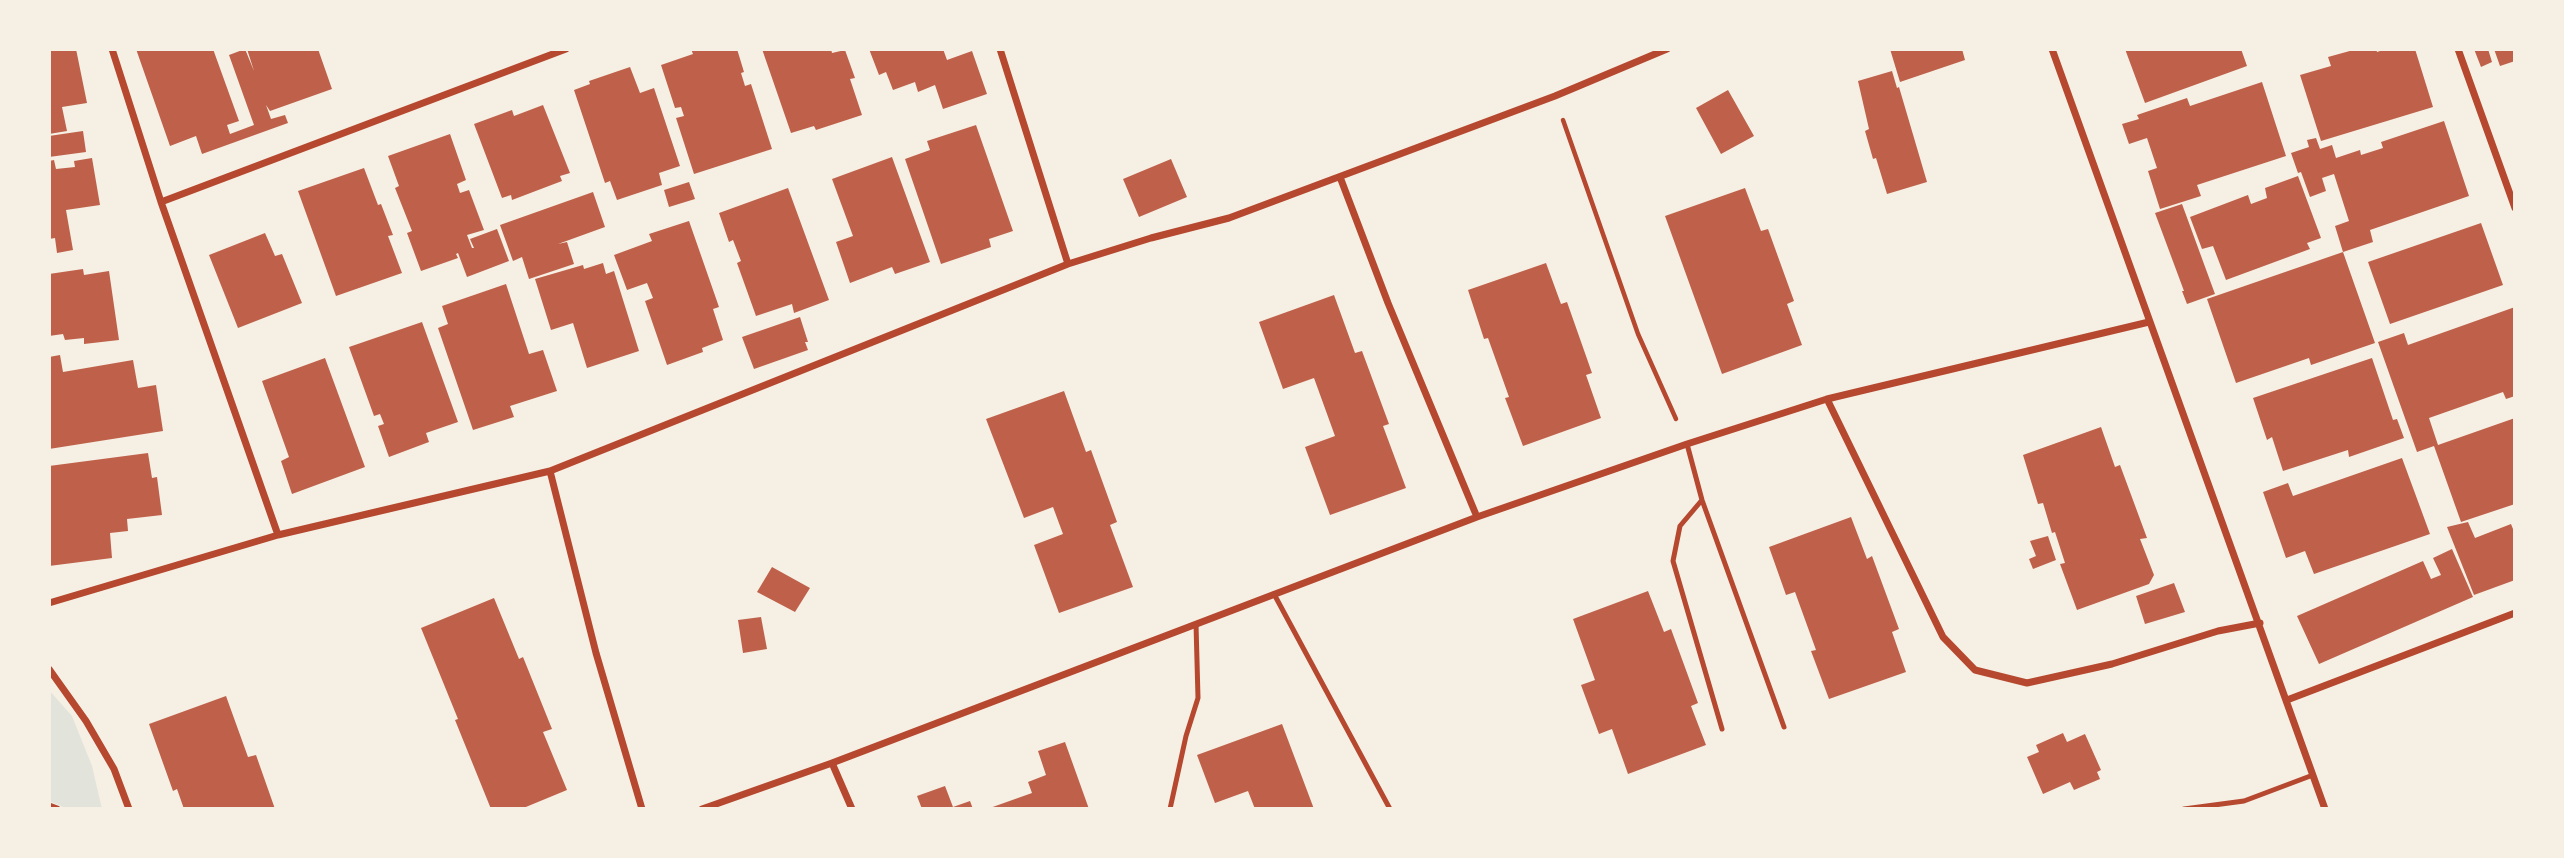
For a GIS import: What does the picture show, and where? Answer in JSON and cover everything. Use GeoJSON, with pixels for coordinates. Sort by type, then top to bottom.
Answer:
{"type":"FeatureCollection","features":[{"type":"Feature","properties":{"kind":"street"},"geometry":{"type":"LineString","coordinates":[[112,49],[161,202],[278,535]]}},
{"type":"Feature","properties":{"kind":"street"},"geometry":{"type":"LineString","coordinates":[[161,202],[566,49]]}},
{"type":"Feature","properties":{"kind":"street"},"geometry":{"type":"LineString","coordinates":[[999,49],[1068,264]]}},
{"type":"Feature","properties":{"kind":"street"},"geometry":{"type":"LineString","coordinates":[[49,603],[278,535],[550,471],[1068,264],[1151,238],[1229,218],[1555,96],[1667,49]]}},
{"type":"Feature","properties":{"kind":"street"},"geometry":{"type":"LineString","coordinates":[[2052,49],[2325,809]]}},
{"type":"Feature","properties":{"kind":"street"},"geometry":{"type":"LineString","coordinates":[[2458,49],[2515,208]]}},
{"type":"Feature","properties":{"kind":"street"},"geometry":{"type":"LineString","coordinates":[[1340,177],[1388,303],[1477,517]]}},
{"type":"Feature","properties":{"kind":"street"},"geometry":{"type":"LineString","coordinates":[[702,809],[832,763],[1477,517],[1687,444],[1827,399],[2149,322]]}},
{"type":"Feature","properties":{"kind":"street"},"geometry":{"type":"LineString","coordinates":[[1827,399],[1943,637],[1975,670],[2027,683],[2112,664],[2218,631],[2260,623]]}},
{"type":"Feature","properties":{"kind":"street"},"geometry":{"type":"LineString","coordinates":[[550,471],[589,628],[642,809]]}},
{"type":"Feature","properties":{"kind":"street"},"geometry":{"type":"LineString","coordinates":[[2287,700],[2515,613]]}},
{"type":"Feature","properties":{"kind":"street"},"geometry":{"type":"LineString","coordinates":[[49,669],[86,721],[114,769],[129,809]]}},
{"type":"Feature","properties":{"kind":"street"},"geometry":{"type":"LineString","coordinates":[[832,763],[852,809]]}},
{"type":"Feature","properties":{"kind":"street"},"geometry":{"type":"LineString","coordinates":[[49,806],[57,809]]}},
{"type":"Feature","properties":{"kind":"lane"},"geometry":{"type":"LineString","coordinates":[[1687,444],[1702,500],[1784,727]]}},
{"type":"Feature","properties":{"kind":"lane"},"geometry":{"type":"LineString","coordinates":[[1702,500],[1680,526],[1673,561],[1721,729]]}},
{"type":"Feature","properties":{"kind":"lane"},"geometry":{"type":"LineString","coordinates":[[1274,594],[1390,809]]}},
{"type":"Feature","properties":{"kind":"lane"},"geometry":{"type":"LineString","coordinates":[[1170,809],[1186,736],[1198,698],[1195,624]]}},
{"type":"Feature","properties":{"kind":"lane"},"geometry":{"type":"LineString","coordinates":[[2184,809],[2244,801],[2314,775]]}},
{"type":"Feature","properties":{"kind":"path"},"geometry":{"type":"LineString","coordinates":[[1555,96],[1638,334],[1687,444]]}},
{"type":"Feature","properties":{"kind":"shaded area"},"geometry":{"type":"Polygon","coordinates":[[[49,690],[72,716],[92,766],[102,809],[68,809],[49,801],[49,690]]]}},
{"type":"Feature","properties":{"kind":"building"},"geometry":{"type":"Polygon","coordinates":[[[49,49],[76,49],[87,103],[62,107],[67,131],[49,134],[49,49]]]}},
{"type":"Feature","properties":{"kind":"building"},"geometry":{"type":"Polygon","coordinates":[[[136,49],[213,49],[239,121],[227,125],[230,134],[254,125],[229,55],[245,49],[254,71],[247,49],[318,49],[332,89],[270,111],[266,105],[271,119],[285,115],[288,123],[202,154],[196,136],[170,146],[136,49]]]}},
{"type":"Feature","properties":{"kind":"building"},"geometry":{"type":"Polygon","coordinates":[[[691,49],[737,49],[745,86],[751,84],[772,149],[694,174],[676,118],[684,116],[681,107],[675,108],[661,65],[693,54],[691,49]]]}},
{"type":"Feature","properties":{"kind":"building"},"geometry":{"type":"Polygon","coordinates":[[[762,49],[831,49],[832,53],[845,50],[855,78],[850,79],[862,115],[816,130],[814,126],[791,133],[762,49]]]}},
{"type":"Feature","properties":{"kind":"building"},"geometry":{"type":"Polygon","coordinates":[[[869,49],[943,49],[947,60],[972,51],[987,94],[943,109],[935,85],[918,92],[915,82],[893,90],[886,72],[879,75],[869,49]]]}},
{"type":"Feature","properties":{"kind":"building"},"geometry":{"type":"Polygon","coordinates":[[[1890,49],[1962,49],[1965,60],[1900,82],[1890,49]]]}},
{"type":"Feature","properties":{"kind":"building"},"geometry":{"type":"Polygon","coordinates":[[[2125,49],[2241,49],[2247,66],[2145,103],[2125,49]]]}},
{"type":"Feature","properties":{"kind":"building"},"geometry":{"type":"Polygon","coordinates":[[[2357,49],[2376,49],[2377,52],[2386,49],[2415,49],[2433,107],[2321,141],[2300,75],[2331,66],[2328,57],[2357,49]]]}},
{"type":"Feature","properties":{"kind":"building"},"geometry":{"type":"Polygon","coordinates":[[[2474,49],[2488,49],[2492,62],[2481,67],[2474,49]]]}},
{"type":"Feature","properties":{"kind":"building"},"geometry":{"type":"Polygon","coordinates":[[[2494,49],[2515,49],[2515,61],[2500,66],[2494,49]]]}},
{"type":"Feature","properties":{"kind":"building"},"geometry":{"type":"Polygon","coordinates":[[[630,67],[640,93],[654,88],[680,166],[659,173],[662,185],[617,200],[610,181],[605,183],[574,90],[590,84],[589,81],[630,67]]]}},
{"type":"Feature","properties":{"kind":"building"},"geometry":{"type":"Polygon","coordinates":[[[1892,71],[1927,182],[1887,194],[1865,131],[1869,129],[1858,81],[1892,71]]]}},
{"type":"Feature","properties":{"kind":"building"},"geometry":{"type":"Polygon","coordinates":[[[2262,82],[2286,156],[2197,185],[2201,196],[2160,209],[2148,171],[2157,168],[2147,138],[2129,144],[2122,124],[2139,119],[2137,115],[2187,98],[2190,106],[2262,82]]]}},
{"type":"Feature","properties":{"kind":"building"},"geometry":{"type":"Polygon","coordinates":[[[1728,90],[1754,136],[1721,154],[1696,108],[1728,90]]]}},
{"type":"Feature","properties":{"kind":"building"},"geometry":{"type":"Polygon","coordinates":[[[543,105],[570,173],[560,176],[562,181],[512,200],[511,195],[502,198],[474,124],[512,110],[514,116],[543,105]]]}},
{"type":"Feature","properties":{"kind":"building"},"geometry":{"type":"Polygon","coordinates":[[[2444,121],[2469,196],[2370,230],[2373,242],[2343,252],[2335,226],[2349,221],[2334,174],[2322,178],[2326,191],[2310,197],[2291,153],[2309,147],[2307,140],[2316,138],[2320,149],[2332,145],[2336,158],[2360,150],[2361,155],[2383,148],[2381,142],[2444,121]]]}},
{"type":"Feature","properties":{"kind":"building"},"geometry":{"type":"Polygon","coordinates":[[[976,125],[1013,231],[989,239],[991,247],[941,264],[905,159],[930,150],[927,141],[976,125]]]}},
{"type":"Feature","properties":{"kind":"building"},"geometry":{"type":"Polygon","coordinates":[[[83,131],[86,152],[49,157],[49,136],[83,131]]]}},
{"type":"Feature","properties":{"kind":"building"},"geometry":{"type":"Polygon","coordinates":[[[450,134],[466,180],[457,184],[460,193],[469,190],[484,230],[467,235],[472,248],[470,239],[497,229],[509,261],[467,277],[458,253],[458,258],[421,271],[407,233],[412,231],[395,188],[399,186],[388,156],[450,134]]]}},
{"type":"Feature","properties":{"kind":"building"},"geometry":{"type":"Polygon","coordinates":[[[892,157],[930,262],[895,274],[892,267],[850,283],[836,242],[853,236],[832,179],[892,157]]]}},
{"type":"Feature","properties":{"kind":"building"},"geometry":{"type":"Polygon","coordinates":[[[92,158],[100,205],[66,210],[73,250],[57,253],[55,238],[49,239],[49,161],[54,160],[56,169],[75,167],[74,161],[92,158]]]}},
{"type":"Feature","properties":{"kind":"building"},"geometry":{"type":"Polygon","coordinates":[[[1171,159],[1187,197],[1139,217],[1123,179],[1171,159]]]}},
{"type":"Feature","properties":{"kind":"building"},"geometry":{"type":"Polygon","coordinates":[[[364,168],[393,235],[388,236],[402,273],[336,296],[298,191],[364,168]]]}},
{"type":"Feature","properties":{"kind":"building"},"geometry":{"type":"Polygon","coordinates":[[[2298,176],[2321,238],[2307,243],[2310,249],[2226,280],[2213,246],[2202,249],[2190,217],[2248,195],[2251,204],[2267,198],[2265,188],[2298,176]]]}},
{"type":"Feature","properties":{"kind":"building"},"geometry":{"type":"Polygon","coordinates":[[[689,182],[695,199],[669,207],[664,190],[689,182]]]}},
{"type":"Feature","properties":{"kind":"building"},"geometry":{"type":"Polygon","coordinates":[[[788,188],[829,300],[794,313],[792,304],[756,316],[737,263],[741,261],[733,240],[729,242],[719,213],[788,188]]]}},
{"type":"Feature","properties":{"kind":"building"},"geometry":{"type":"Polygon","coordinates":[[[1745,188],[1761,231],[1768,229],[1794,301],[1787,304],[1802,345],[1722,374],[1665,216],[1745,188]]]}},
{"type":"Feature","properties":{"kind":"building"},"geometry":{"type":"Polygon","coordinates":[[[593,192],[605,227],[558,244],[567,242],[574,264],[529,279],[522,257],[513,261],[500,225],[593,192]]]}},
{"type":"Feature","properties":{"kind":"building"},"geometry":{"type":"Polygon","coordinates":[[[2182,204],[2215,294],[2187,304],[2155,213],[2182,204]]]}},
{"type":"Feature","properties":{"kind":"building"},"geometry":{"type":"Polygon","coordinates":[[[689,221],[719,307],[713,309],[723,340],[702,348],[703,352],[667,365],[645,301],[653,298],[647,283],[627,290],[614,255],[652,241],[649,234],[689,221]]]}},
{"type":"Feature","properties":{"kind":"building"},"geometry":{"type":"Polygon","coordinates":[[[2481,223],[2503,285],[2390,324],[2368,262],[2481,223]]]}},
{"type":"Feature","properties":{"kind":"building"},"geometry":{"type":"Polygon","coordinates":[[[265,233],[275,256],[282,254],[302,303],[238,328],[209,255],[265,233]]]}},
{"type":"Feature","properties":{"kind":"building"},"geometry":{"type":"Polygon","coordinates":[[[2343,252],[2375,343],[2311,365],[2309,358],[2236,383],[2207,299],[2343,252]]]}},
{"type":"Feature","properties":{"kind":"building"},"geometry":{"type":"Polygon","coordinates":[[[603,263],[606,274],[614,271],[639,351],[587,368],[573,323],[551,330],[535,279],[583,265],[584,269],[603,263]]]}},
{"type":"Feature","properties":{"kind":"building"},"geometry":{"type":"Polygon","coordinates":[[[1546,263],[1561,304],[1567,302],[1592,373],[1586,375],[1601,418],[1523,446],[1505,398],[1509,397],[1488,338],[1484,339],[1468,290],[1546,263]]]}},
{"type":"Feature","properties":{"kind":"building"},"geometry":{"type":"Polygon","coordinates":[[[83,269],[84,275],[109,271],[119,340],[84,344],[84,338],[65,340],[63,334],[49,336],[49,274],[83,269]]]}},
{"type":"Feature","properties":{"kind":"building"},"geometry":{"type":"Polygon","coordinates":[[[506,284],[529,354],[543,350],[557,391],[510,406],[514,417],[473,430],[438,328],[448,324],[442,306],[506,284]]]}},
{"type":"Feature","properties":{"kind":"building"},"geometry":{"type":"Polygon","coordinates":[[[1334,295],[1355,353],[1362,351],[1389,424],[1383,426],[1406,488],[1330,515],[1305,447],[1335,436],[1314,378],[1283,389],[1259,322],[1334,295]]]}},
{"type":"Feature","properties":{"kind":"building"},"geometry":{"type":"Polygon","coordinates":[[[2515,307],[2515,396],[2506,399],[2503,392],[2429,418],[2438,445],[2515,418],[2515,504],[2461,522],[2434,446],[2417,452],[2378,342],[2404,333],[2408,345],[2515,307]]]}},
{"type":"Feature","properties":{"kind":"building"},"geometry":{"type":"Polygon","coordinates":[[[800,317],[808,350],[754,369],[742,337],[800,317]]]}},
{"type":"Feature","properties":{"kind":"building"},"geometry":{"type":"Polygon","coordinates":[[[422,322],[458,422],[426,433],[429,442],[389,457],[378,426],[384,424],[380,414],[374,416],[349,347],[422,322]]]}},
{"type":"Feature","properties":{"kind":"building"},"geometry":{"type":"Polygon","coordinates":[[[60,355],[63,372],[133,360],[138,388],[156,385],[163,431],[49,449],[49,357],[60,355]]]}},
{"type":"Feature","properties":{"kind":"building"},"geometry":{"type":"Polygon","coordinates":[[[325,358],[365,467],[292,494],[281,461],[289,457],[262,381],[325,358]]]}},
{"type":"Feature","properties":{"kind":"building"},"geometry":{"type":"Polygon","coordinates":[[[2372,358],[2393,420],[2397,419],[2404,438],[2349,457],[2348,450],[2283,471],[2272,437],[2267,440],[2253,398],[2372,358]]]}},
{"type":"Feature","properties":{"kind":"building"},"geometry":{"type":"Polygon","coordinates":[[[1064,391],[1086,452],[1091,450],[1117,522],[1110,525],[1133,587],[1059,613],[1034,545],[1063,534],[1053,507],[1024,518],[986,419],[1064,391]]]}},
{"type":"Feature","properties":{"kind":"building"},"geometry":{"type":"Polygon","coordinates":[[[2101,427],[2115,467],[2120,465],[2147,538],[2140,539],[2154,575],[2149,584],[2077,610],[2060,564],[2065,563],[2055,532],[2052,533],[2043,503],[2038,504],[2023,455],[2101,427]]]}},
{"type":"Feature","properties":{"kind":"building"},"geometry":{"type":"Polygon","coordinates":[[[148,453],[152,478],[157,477],[162,515],[127,519],[128,531],[110,533],[112,558],[49,566],[49,466],[148,453]]]}},
{"type":"Feature","properties":{"kind":"building"},"geometry":{"type":"Polygon","coordinates":[[[2402,458],[2430,534],[2314,574],[2305,551],[2286,558],[2263,492],[2288,483],[2293,496],[2402,458]]]}},
{"type":"Feature","properties":{"kind":"building"},"geometry":{"type":"Polygon","coordinates":[[[1851,517],[1867,559],[1872,556],[1899,629],[1892,632],[1906,672],[1829,699],[1811,651],[1816,650],[1795,592],[1786,595],[1769,547],[1851,517]]]}},
{"type":"Feature","properties":{"kind":"building"},"geometry":{"type":"Polygon","coordinates":[[[2468,522],[2475,538],[2511,524],[2515,534],[2515,580],[2474,595],[2447,527],[2468,522]]]}},
{"type":"Feature","properties":{"kind":"building"},"geometry":{"type":"Polygon","coordinates":[[[2048,536],[2056,560],[2033,569],[2029,559],[2036,556],[2030,541],[2048,536]]]}},
{"type":"Feature","properties":{"kind":"building"},"geometry":{"type":"Polygon","coordinates":[[[2452,549],[2473,597],[2319,664],[2297,616],[2423,561],[2431,579],[2441,575],[2433,558],[2452,549]]]}},
{"type":"Feature","properties":{"kind":"building"},"geometry":{"type":"Polygon","coordinates":[[[772,567],[810,588],[795,612],[757,592],[772,567]]]}},
{"type":"Feature","properties":{"kind":"building"},"geometry":{"type":"Polygon","coordinates":[[[2174,583],[2185,612],[2145,624],[2136,596],[2174,583]]]}},
{"type":"Feature","properties":{"kind":"building"},"geometry":{"type":"Polygon","coordinates":[[[1648,591],[1664,632],[1671,629],[1698,703],[1691,706],[1706,745],[1628,774],[1612,729],[1599,734],[1581,685],[1595,680],[1573,619],[1648,591]]]}},
{"type":"Feature","properties":{"kind":"building"},"geometry":{"type":"Polygon","coordinates":[[[494,598],[519,659],[523,657],[552,729],[543,732],[567,790],[521,809],[491,809],[421,628],[494,598]]]}},
{"type":"Feature","properties":{"kind":"building"},"geometry":{"type":"Polygon","coordinates":[[[761,617],[767,649],[743,653],[738,620],[761,617]]]}},
{"type":"Feature","properties":{"kind":"building"},"geometry":{"type":"Polygon","coordinates":[[[226,696],[248,757],[256,755],[275,809],[184,809],[177,789],[173,791],[149,724],[226,696]]]}},
{"type":"Feature","properties":{"kind":"building"},"geometry":{"type":"Polygon","coordinates":[[[1282,724],[1314,809],[1255,809],[1248,791],[1215,803],[1197,755],[1282,724]]]}},
{"type":"Feature","properties":{"kind":"building"},"geometry":{"type":"Polygon","coordinates":[[[2063,733],[2067,742],[2085,734],[2101,770],[2097,772],[2100,779],[2074,790],[2070,782],[2043,794],[2027,757],[2039,752],[2036,745],[2063,733]]]}},
{"type":"Feature","properties":{"kind":"building"},"geometry":{"type":"Polygon","coordinates":[[[1065,742],[1089,809],[987,809],[1032,793],[1028,782],[1046,775],[1038,751],[1065,742]]]}},
{"type":"Feature","properties":{"kind":"building"},"geometry":{"type":"Polygon","coordinates":[[[945,786],[953,807],[970,801],[973,809],[922,809],[917,796],[945,786]]]}}]}
